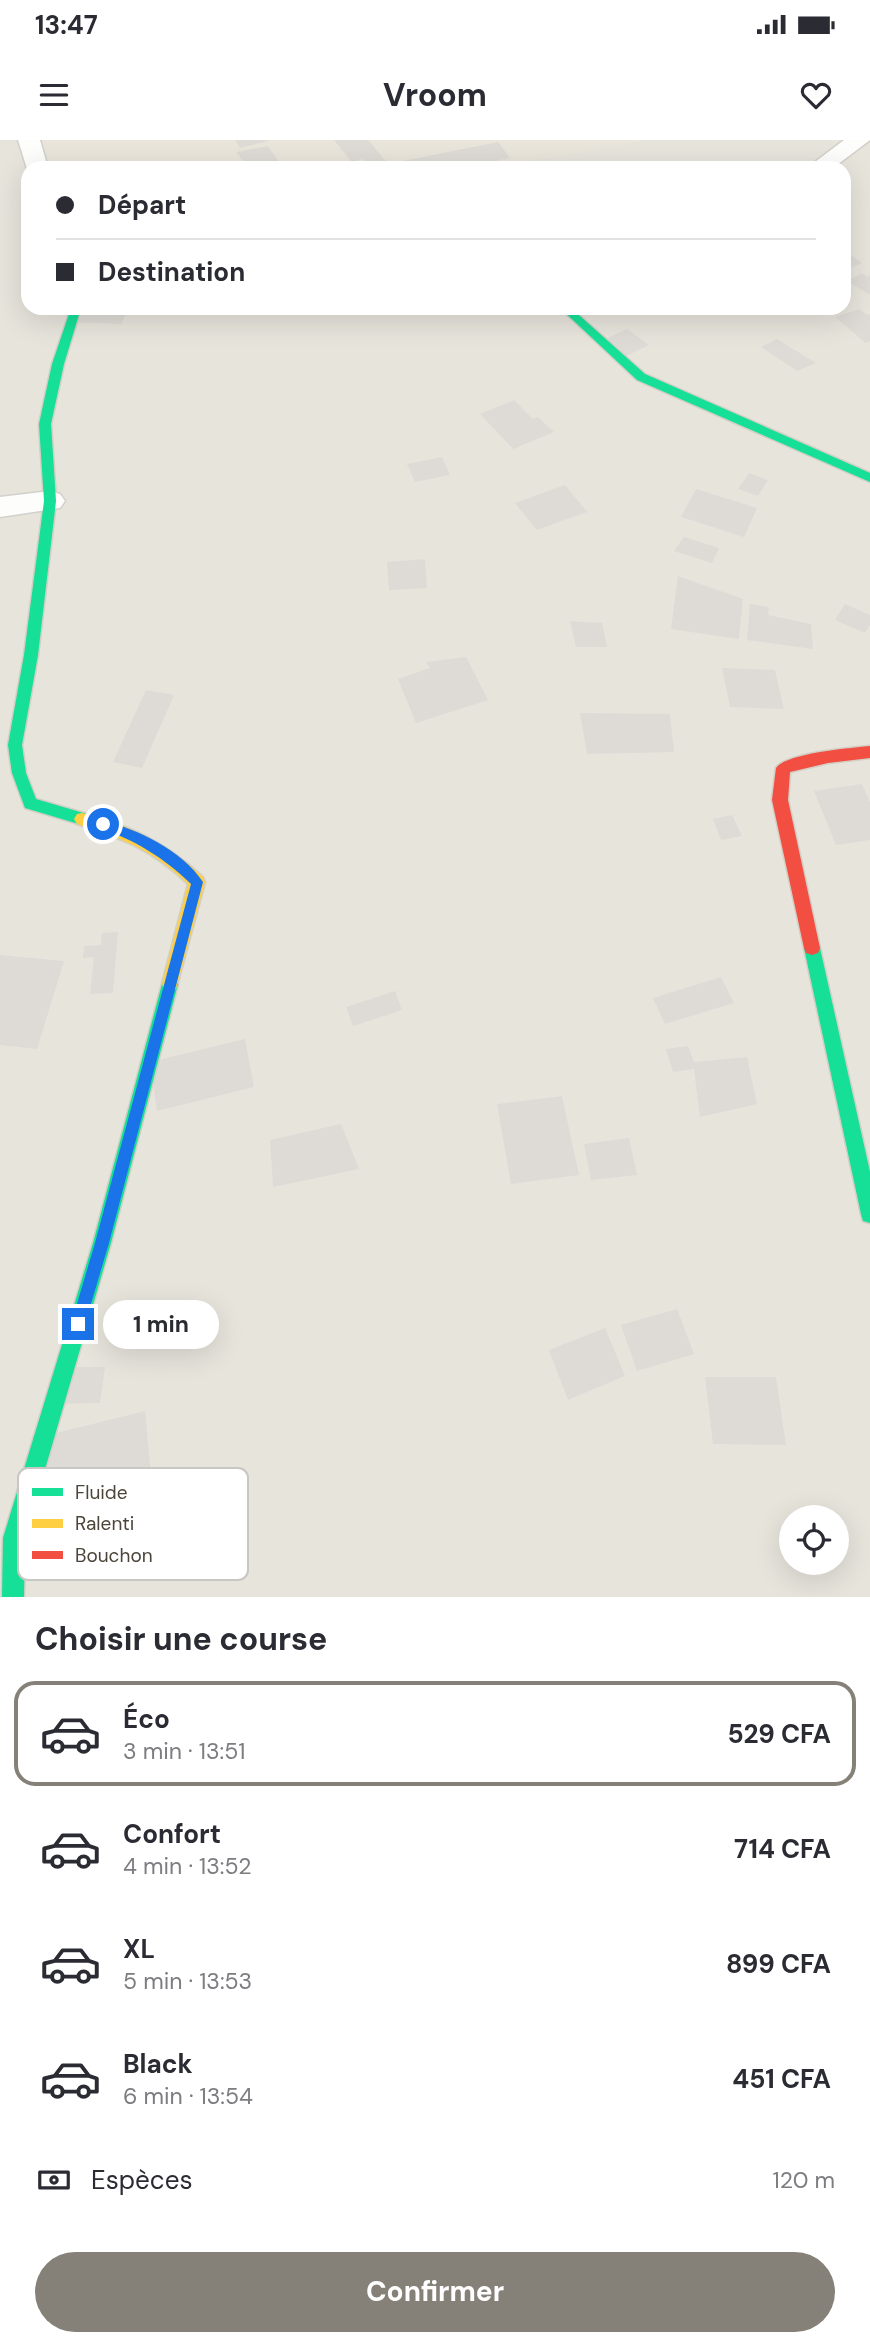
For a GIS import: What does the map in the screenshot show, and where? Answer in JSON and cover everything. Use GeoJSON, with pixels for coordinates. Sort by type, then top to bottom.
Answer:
{"type":"FeatureCollection","features":[{"type":"Feature","properties":{"kind":"street"},"geometry":{"type":"LineString","coordinates":[[29,140],[35,161]]}},
{"type":"Feature","properties":{"kind":"street"},"geometry":{"type":"LineString","coordinates":[[828,161],[859,140]]}},
{"type":"Feature","properties":{"kind":"street"},"geometry":{"type":"LineString","coordinates":[[35,1468],[102,1243],[197,882],[171,857],[127,831],[30,804],[19,773],[15,745],[31,656],[50,501],[45,424],[58,364],[74,315]]}},
{"type":"Feature","properties":{"kind":"street"},"geometry":{"type":"LineString","coordinates":[[573,315],[641,377],[870,478]]}},
{"type":"Feature","properties":{"kind":"street"},"geometry":{"type":"LineString","coordinates":[[0,507],[50,501]]}},
{"type":"Feature","properties":{"kind":"street"},"geometry":{"type":"LineString","coordinates":[[870,752],[828,757],[783,768],[780,800],[870,1214]]}},
{"type":"Feature","properties":{"kind":"street"},"geometry":{"type":"LineString","coordinates":[[13,1597],[14,1538],[18,1525]]}},
{"type":"Feature","properties":{"kind":"shaded area"},"geometry":{"type":"Polygon","coordinates":[[[0,140],[870,140],[870,1597],[0,1597],[0,140]]]}},
{"type":"Feature","properties":{"kind":"shaded area"},"geometry":{"type":"Polygon","coordinates":[[[42,140],[647,140],[531,161],[51,161],[42,140]]]}},
{"type":"Feature","properties":{"kind":"building"},"geometry":{"type":"Polygon","coordinates":[[[235,140],[268,140],[268,141],[240,148],[235,140]]]}},
{"type":"Feature","properties":{"kind":"building"},"geometry":{"type":"Polygon","coordinates":[[[334,140],[368,140],[386,161],[363,159],[351,161],[334,140]]]}},
{"type":"Feature","properties":{"kind":"building"},"geometry":{"type":"Polygon","coordinates":[[[498,142],[510,158],[495,161],[403,161],[498,142]]]}},
{"type":"Feature","properties":{"kind":"building"},"geometry":{"type":"Polygon","coordinates":[[[268,146],[278,161],[243,161],[236,152],[268,146]]]}},
{"type":"Feature","properties":{"kind":"building"},"geometry":{"type":"Polygon","coordinates":[[[851,255],[862,263],[851,268],[851,255]]]}},
{"type":"Feature","properties":{"kind":"building"},"geometry":{"type":"Polygon","coordinates":[[[862,273],[867,277],[870,275],[870,295],[851,283],[851,279],[862,273]]]}},
{"type":"Feature","properties":{"kind":"building"},"geometry":{"type":"Polygon","coordinates":[[[859,309],[867,315],[870,314],[870,341],[866,343],[835,317],[851,315],[851,312],[859,309]]]}},
{"type":"Feature","properties":{"kind":"building"},"geometry":{"type":"Polygon","coordinates":[[[70,315],[125,315],[122,324],[67,322],[70,315]]]}},
{"type":"Feature","properties":{"kind":"building"},"geometry":{"type":"Polygon","coordinates":[[[627,329],[649,345],[620,359],[599,342],[627,329]]]}},
{"type":"Feature","properties":{"kind":"building"},"geometry":{"type":"Polygon","coordinates":[[[777,339],[816,363],[797,371],[761,347],[777,339]]]}},
{"type":"Feature","properties":{"kind":"building"},"geometry":{"type":"Polygon","coordinates":[[[514,400],[533,419],[538,417],[554,432],[513,449],[480,414],[514,400]]]}},
{"type":"Feature","properties":{"kind":"building"},"geometry":{"type":"Polygon","coordinates":[[[442,457],[450,475],[415,482],[407,464],[442,457]]]}},
{"type":"Feature","properties":{"kind":"building"},"geometry":{"type":"Polygon","coordinates":[[[749,473],[768,480],[758,496],[738,489],[749,473]]]}},
{"type":"Feature","properties":{"kind":"building"},"geometry":{"type":"Polygon","coordinates":[[[565,485],[587,512],[537,530],[515,503],[565,485]]]}},
{"type":"Feature","properties":{"kind":"building"},"geometry":{"type":"Polygon","coordinates":[[[696,489],[757,508],[744,537],[681,517],[696,489]]]}},
{"type":"Feature","properties":{"kind":"building"},"geometry":{"type":"Polygon","coordinates":[[[684,537],[719,548],[712,563],[674,551],[684,537]]]}},
{"type":"Feature","properties":{"kind":"building"},"geometry":{"type":"Polygon","coordinates":[[[425,559],[427,588],[389,590],[387,562],[425,559]]]}},
{"type":"Feature","properties":{"kind":"building"},"geometry":{"type":"Polygon","coordinates":[[[678,576],[743,599],[739,639],[671,629],[678,576]]]}},
{"type":"Feature","properties":{"kind":"building"},"geometry":{"type":"Polygon","coordinates":[[[750,604],[769,607],[768,615],[811,624],[813,649],[747,640],[750,604]]]}},
{"type":"Feature","properties":{"kind":"building"},"geometry":{"type":"Polygon","coordinates":[[[845,604],[870,615],[870,625],[865,633],[835,620],[845,604]]]}},
{"type":"Feature","properties":{"kind":"building"},"geometry":{"type":"Polygon","coordinates":[[[570,621],[602,623],[607,647],[576,647],[570,621]]]}},
{"type":"Feature","properties":{"kind":"building"},"geometry":{"type":"Polygon","coordinates":[[[466,657],[488,700],[416,723],[398,679],[430,668],[426,662],[466,657]]]}},
{"type":"Feature","properties":{"kind":"building"},"geometry":{"type":"Polygon","coordinates":[[[722,668],[775,670],[784,709],[730,707],[722,668]]]}},
{"type":"Feature","properties":{"kind":"building"},"geometry":{"type":"Polygon","coordinates":[[[146,690],[174,695],[142,768],[113,762],[146,690]]]}},
{"type":"Feature","properties":{"kind":"building"},"geometry":{"type":"Polygon","coordinates":[[[580,713],[670,714],[674,752],[587,754],[580,713]]]}},
{"type":"Feature","properties":{"kind":"building"},"geometry":{"type":"Polygon","coordinates":[[[862,784],[870,802],[870,840],[836,845],[814,791],[862,784]]]}},
{"type":"Feature","properties":{"kind":"building"},"geometry":{"type":"Polygon","coordinates":[[[732,815],[742,836],[721,840],[713,819],[732,815]]]}},
{"type":"Feature","properties":{"kind":"building"},"geometry":{"type":"Polygon","coordinates":[[[118,932],[113,993],[90,994],[94,957],[83,958],[84,946],[101,945],[102,933],[118,932]]]}},
{"type":"Feature","properties":{"kind":"building"},"geometry":{"type":"Polygon","coordinates":[[[0,955],[64,961],[37,1049],[0,1045],[0,955]]]}},
{"type":"Feature","properties":{"kind":"building"},"geometry":{"type":"Polygon","coordinates":[[[721,977],[734,1003],[665,1024],[653,998],[721,977]]]}},
{"type":"Feature","properties":{"kind":"building"},"geometry":{"type":"Polygon","coordinates":[[[395,991],[402,1010],[353,1026],[346,1007],[395,991]]]}},
{"type":"Feature","properties":{"kind":"building"},"geometry":{"type":"Polygon","coordinates":[[[245,1039],[254,1087],[157,1111],[150,1062],[245,1039]]]}},
{"type":"Feature","properties":{"kind":"building"},"geometry":{"type":"Polygon","coordinates":[[[688,1046],[694,1062],[747,1057],[757,1104],[700,1117],[694,1069],[673,1072],[666,1049],[688,1046]]]}},
{"type":"Feature","properties":{"kind":"building"},"geometry":{"type":"Polygon","coordinates":[[[562,1096],[579,1175],[511,1184],[497,1104],[562,1096]]]}},
{"type":"Feature","properties":{"kind":"building"},"geometry":{"type":"Polygon","coordinates":[[[341,1124],[359,1169],[273,1187],[270,1140],[341,1124]]]}},
{"type":"Feature","properties":{"kind":"building"},"geometry":{"type":"Polygon","coordinates":[[[629,1138],[637,1175],[591,1180],[584,1144],[629,1138]]]}},
{"type":"Feature","properties":{"kind":"building"},"geometry":{"type":"Polygon","coordinates":[[[677,1309],[694,1354],[637,1371],[621,1325],[677,1309]]]}},
{"type":"Feature","properties":{"kind":"building"},"geometry":{"type":"Polygon","coordinates":[[[605,1328],[625,1376],[568,1400],[549,1350],[605,1328]]]}},
{"type":"Feature","properties":{"kind":"building"},"geometry":{"type":"Polygon","coordinates":[[[56,1367],[105,1367],[100,1403],[50,1404],[56,1367]]]}},
{"type":"Feature","properties":{"kind":"building"},"geometry":{"type":"Polygon","coordinates":[[[705,1377],[776,1377],[786,1445],[713,1444],[705,1377]]]}},
{"type":"Feature","properties":{"kind":"building"},"geometry":{"type":"Polygon","coordinates":[[[145,1411],[150,1468],[46,1468],[44,1436],[145,1411]]]}},
{"type":"Feature","properties":{"kind":"traffic: fast"},"geometry":{"type":"LineString","coordinates":[[74,315],[58,364],[45,424],[50,501],[31,655],[15,745],[19,773],[30,804],[82,819]]}},
{"type":"Feature","properties":{"kind":"traffic: fast"},"geometry":{"type":"LineString","coordinates":[[573,315],[641,377],[870,478]]}},
{"type":"Feature","properties":{"kind":"traffic: fast"},"geometry":{"type":"LineString","coordinates":[[812,948],[870,1214]]}},
{"type":"Feature","properties":{"kind":"traffic: fast"},"geometry":{"type":"LineString","coordinates":[[35,1468],[102,1243],[170,984]]}},
{"type":"Feature","properties":{"kind":"traffic: fast"},"geometry":{"type":"LineString","coordinates":[[13,1597],[14,1538],[18,1525]]}},
{"type":"Feature","properties":{"kind":"traffic: slow"},"geometry":{"type":"LineString","coordinates":[[82,819],[116,829],[157,849],[197,882],[170,984]]}},
{"type":"Feature","properties":{"kind":"traffic: jam"},"geometry":{"type":"LineString","coordinates":[[812,948],[780,800],[783,768],[828,757],[870,752]]}},
{"type":"Feature","properties":{"kind":"route"},"geometry":{"type":"LineString","coordinates":[[78,1324],[102,1243],[197,882],[171,857],[127,831],[103,824]]}}]}
